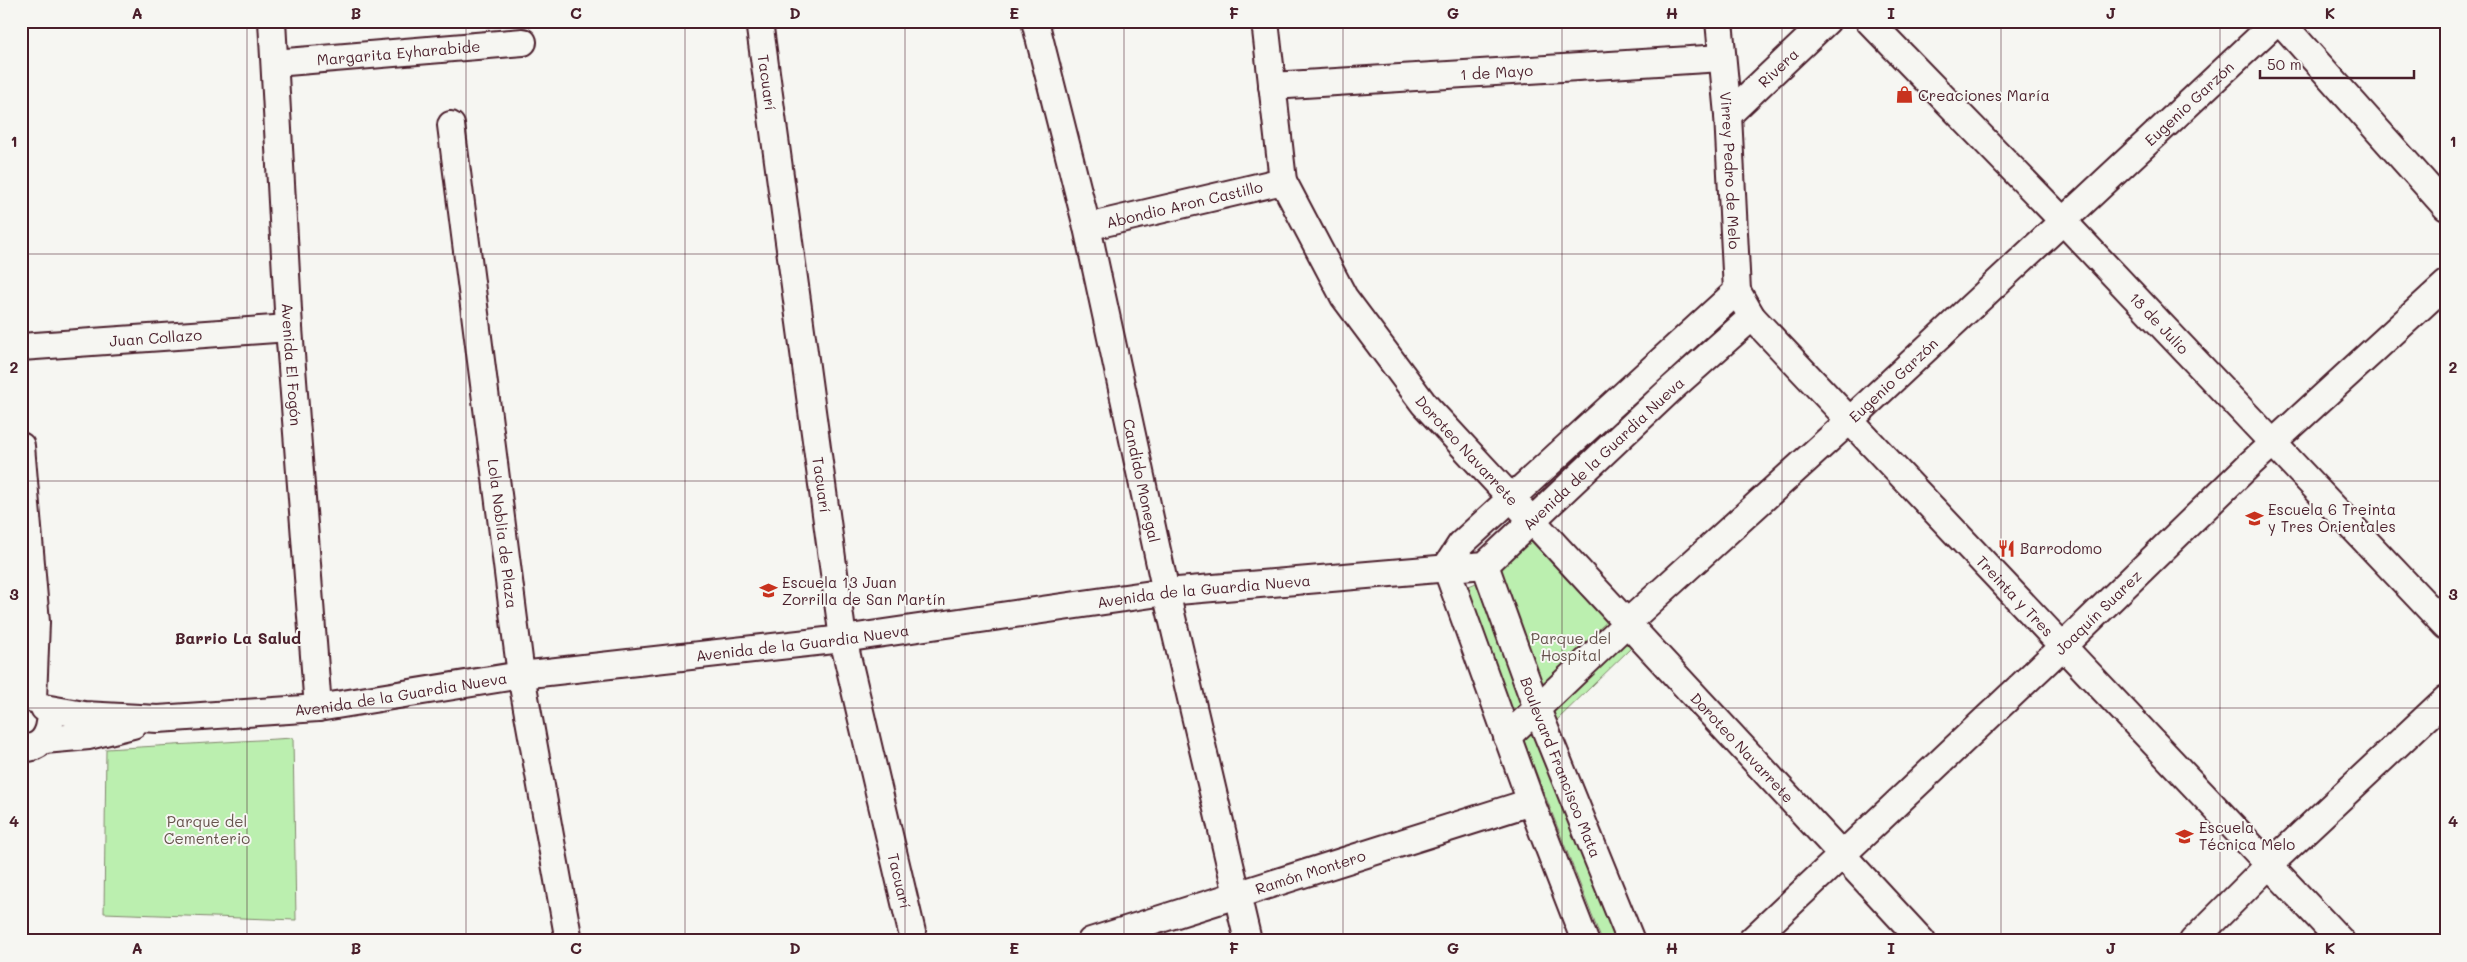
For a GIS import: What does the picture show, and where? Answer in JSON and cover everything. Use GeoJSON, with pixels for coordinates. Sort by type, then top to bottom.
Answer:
{"type":"FeatureCollection","features":[{"type":"Feature","properties":{"kind":"street","name":"Avenida El Fogón"},"geometry":{"type":"LineString","coordinates":[[272,21],[289,328],[318,708]]}},
{"type":"Feature","properties":{"kind":"street","name":"Tacuarí"},"geometry":{"type":"LineString","coordinates":[[759,21],[843,639],[914,941]]}},
{"type":"Feature","properties":{"kind":"street","name":"Candido Monegal"},"geometry":{"type":"LineString","coordinates":[[1035,21],[1086,227],[1166,592],[1248,941]]}},
{"type":"Feature","properties":{"kind":"street","name":"Doroteo Navarrete"},"geometry":{"type":"LineString","coordinates":[[1265,21],[1283,181],[1344,296],[1424,404],[1922,941]]}},
{"type":"Feature","properties":{"kind":"street","name":"Virrey Pedro de Melo"},"geometry":{"type":"LineString","coordinates":[[1719,21],[1728,115],[1737,291],[1752,317]]}},
{"type":"Feature","properties":{"kind":"street","name":"Rivera"},"geometry":{"type":"LineString","coordinates":[[1728,115],[1827,21]]}},
{"type":"Feature","properties":{"kind":"street","name":"18 de Julio"},"geometry":{"type":"LineString","coordinates":[[1869,21],[2063,221],[2446,626]]}},
{"type":"Feature","properties":{"kind":"street","name":"Eugenio Garzón"},"geometry":{"type":"LineString","coordinates":[[1507,737],[1628,622],[1849,421],[2279,21]]}},
{"type":"Feature","properties":{"kind":"street"},"geometry":{"type":"LineString","coordinates":[[2279,21],[2446,207]]}},
{"type":"Feature","properties":{"kind":"street","name":"Margarita Eyharabide"},"geometry":{"type":"LineString","coordinates":[[275,64],[522,42]]}},
{"type":"Feature","properties":{"kind":"street","name":"1 de Mayo"},"geometry":{"type":"LineString","coordinates":[[1272,86],[1722,58]]}},
{"type":"Feature","properties":{"kind":"street","name":"Lola Noblia de Plaza"},"geometry":{"type":"LineString","coordinates":[[451,125],[521,675],[568,941]]}},
{"type":"Feature","properties":{"kind":"street","name":"Abondio Aron Castillo"},"geometry":{"type":"LineString","coordinates":[[1086,227],[1283,181]]}},
{"type":"Feature","properties":{"kind":"street","name":"Joaquín Suarez"},"geometry":{"type":"LineString","coordinates":[[1751,941],[2062,647],[2272,444],[2446,284]]}},
{"type":"Feature","properties":{"kind":"street","name":"Avenida de la Guardia Nueva"},"geometry":{"type":"LineString","coordinates":[[1446,567],[1461,544],[1737,291]]}},
{"type":"Feature","properties":{"kind":"street","name":"Avenida de la Guardia Nueva"},"geometry":{"type":"LineString","coordinates":[[33,702],[84,715],[158,719],[318,708],[521,675],[843,639],[1166,592],[1485,565],[1671,389],[1752,317]]}},
{"type":"Feature","properties":{"kind":"street","name":"Treinta y Tres"},"geometry":{"type":"LineString","coordinates":[[1752,317],[2341,941]]}},
{"type":"Feature","properties":{"kind":"street","name":"Juan Collazo"},"geometry":{"type":"LineString","coordinates":[[21,346],[289,328]]}},
{"type":"Feature","properties":{"kind":"street"},"geometry":{"type":"LineString","coordinates":[[21,446],[36,622],[33,702],[50,721],[33,744]]}},
{"type":"Feature","properties":{"kind":"street","name":"Boulevard Francisco Mata"},"geometry":{"type":"LineString","coordinates":[[1485,565],[1537,709],[1631,941]]}},
{"type":"Feature","properties":{"kind":"street"},"geometry":{"type":"LineString","coordinates":[[1446,567],[1531,802],[1585,941]]}},
{"type":"Feature","properties":{"kind":"street"},"geometry":{"type":"LineString","coordinates":[[2193,941],[2269,865],[2446,699]]}},
{"type":"Feature","properties":{"kind":"street","name":"Avenida de la Guardia Nueva"},"geometry":{"type":"LineString","coordinates":[[33,744],[90,736],[158,719]]}},
{"type":"Feature","properties":{"kind":"street","name":"Ramón Montero"},"geometry":{"type":"LineString","coordinates":[[1091,941],[1531,802]]}},
{"type":"Feature","properties":{"kind":"green space","name":"Parque del Hospital"},"geometry":{"type":"Polygon","coordinates":[[[1529,539],[1631,648],[1554,723],[1497,569],[1529,539]]]}},
{"type":"Feature","properties":{"kind":"green space"},"geometry":{"type":"Polygon","coordinates":[[[1476,583],[1616,941],[1602,941],[1464,588],[1476,583]]]}},
{"type":"Feature","properties":{"kind":"green space","name":"Parque del Cementerio"},"geometry":{"type":"Polygon","coordinates":[[[293,738],[296,920],[104,913],[106,749],[293,738]]]}},
{"type":"Feature","properties":{"kind":"place","name":"Creaciones María"},"geometry":{"type":"Point","coordinates":[1904,95]}},
{"type":"Feature","properties":{"kind":"place","name":"Escuela 6 Treinta y Tres Orientales"},"geometry":{"type":"Point","coordinates":[2254,518]}},
{"type":"Feature","properties":{"kind":"place","name":"Barrodomo"},"geometry":{"type":"Point","coordinates":[2006,548]}},
{"type":"Feature","properties":{"kind":"place","name":"Escuela 13 Juan Zorrilla de San Martín"},"geometry":{"type":"Point","coordinates":[768,591]}},
{"type":"Feature","properties":{"kind":"place","name":"Escuela Técnica Melo"},"geometry":{"type":"Point","coordinates":[2185,836]}},
{"type":"Feature","properties":{"kind":"district","name":"Barrio La Salud"},"geometry":{"type":"Point","coordinates":[238,637]}}]}
